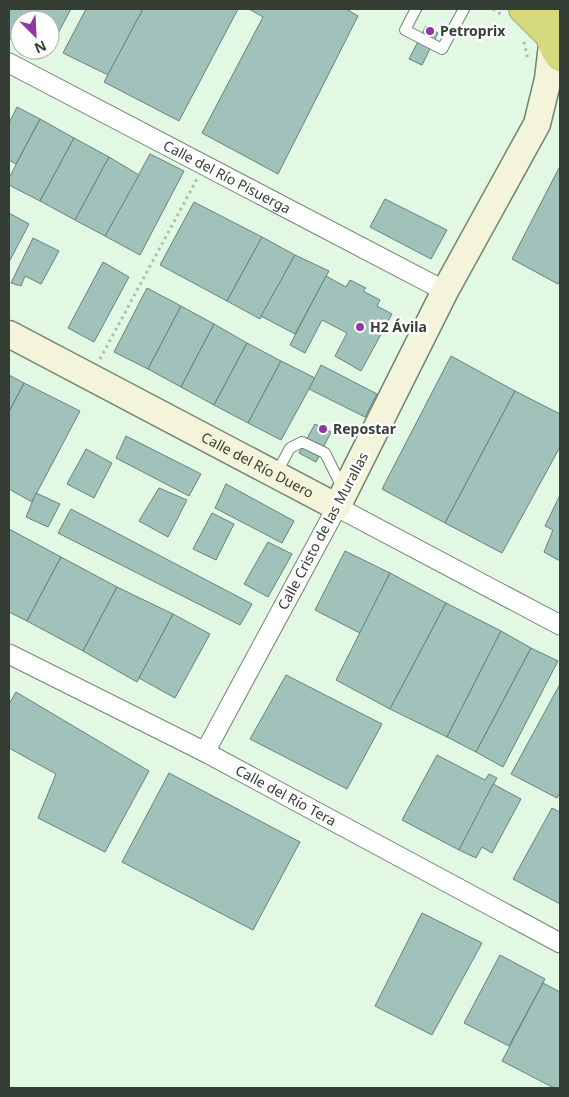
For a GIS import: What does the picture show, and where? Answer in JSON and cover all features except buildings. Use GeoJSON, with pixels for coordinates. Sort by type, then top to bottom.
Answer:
{"type":"FeatureCollection","features":[{"type":"Feature","properties":{"kind":"highway"},"geometry":{"type":"LineString","coordinates":[[522,9],[554,46]]}},
{"type":"Feature","properties":{"kind":"highway"},"geometry":{"type":"LineString","coordinates":[[554,46],[550,23],[555,9]]}},
{"type":"Feature","properties":{"kind":"street","name":"Calle Cristo de las Murallas"},"geometry":{"type":"LineString","coordinates":[[537,124],[554,46]]}},
{"type":"Feature","properties":{"kind":"street","name":"Calle del Río Pisuerga"},"geometry":{"type":"LineString","coordinates":[[9,63],[445,291]]}},
{"type":"Feature","properties":{"kind":"street","name":"Calle Cristo de las Murallas"},"geometry":{"type":"LineString","coordinates":[[205,752],[341,500],[445,291],[537,124],[560,100]]}},
{"type":"Feature","properties":{"kind":"street","name":"Calle del Río Duero"},"geometry":{"type":"LineString","coordinates":[[9,334],[276,474],[341,500],[560,625]]}},
{"type":"Feature","properties":{"kind":"street","name":"Calle del Río Tera"},"geometry":{"type":"LineString","coordinates":[[9,654],[205,752],[560,943]]}},
{"type":"Feature","properties":{"kind":"lane"},"geometry":{"type":"LineString","coordinates":[[416,9],[405,30],[442,50],[464,9]]}},
{"type":"Feature","properties":{"kind":"lane"},"geometry":{"type":"LineString","coordinates":[[276,474],[290,448],[302,442],[325,453],[341,500]]}},
{"type":"Feature","properties":{"kind":"path"},"geometry":{"type":"LineString","coordinates":[[90,377],[204,166]]}},
{"type":"Feature","properties":{"kind":"place","name":"Petroprix"},"geometry":{"type":"Point","coordinates":[430,31]}},
{"type":"Feature","properties":{"kind":"place","name":"H2 Ávila"},"geometry":{"type":"Point","coordinates":[360,327]}},
{"type":"Feature","properties":{"kind":"place","name":"Repostar"},"geometry":{"type":"Point","coordinates":[323,429]}}]}
